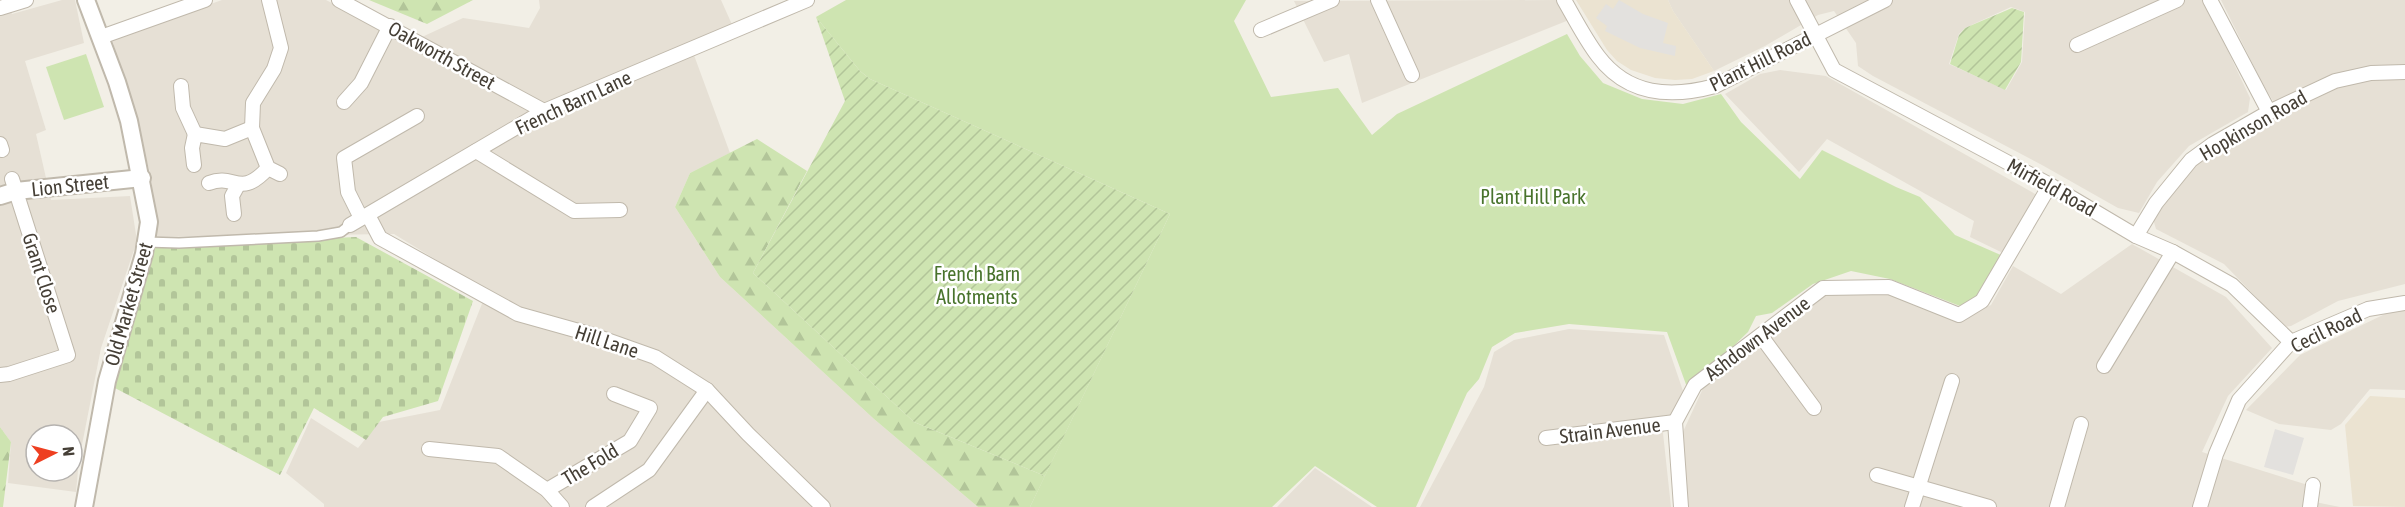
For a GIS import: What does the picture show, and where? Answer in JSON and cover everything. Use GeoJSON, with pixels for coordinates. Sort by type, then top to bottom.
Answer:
{"type":"FeatureCollection","features":[{"type":"Feature","properties":{"kind":"street"},"geometry":{"type":"LineString","coordinates":[[0,8],[26,0]]}},
{"type":"Feature","properties":{"kind":"street","name":"Old Market Street"},"geometry":{"type":"LineString","coordinates":[[84,507],[107,381],[146,242],[149,222],[142,178],[126,111],[86,0]]}},
{"type":"Feature","properties":{"kind":"street"},"geometry":{"type":"LineString","coordinates":[[101,38],[205,0]]}},
{"type":"Feature","properties":{"kind":"street"},"geometry":{"type":"LineString","coordinates":[[209,183],[220,181],[238,185],[257,181],[274,171],[252,128],[253,103],[274,69],[281,48],[268,0]]}},
{"type":"Feature","properties":{"kind":"street","name":"Oakworth Street"},"geometry":{"type":"LineString","coordinates":[[339,0],[544,111]]}},
{"type":"Feature","properties":{"kind":"street","name":"French Barn Lane"},"geometry":{"type":"LineString","coordinates":[[360,219],[544,111],[807,0]]}},
{"type":"Feature","properties":{"kind":"street"},"geometry":{"type":"LineString","coordinates":[[1261,30],[1332,0]]}},
{"type":"Feature","properties":{"kind":"street"},"geometry":{"type":"LineString","coordinates":[[1378,0],[1412,75]]}},
{"type":"Feature","properties":{"kind":"street","name":"Plant Hill Road"},"geometry":{"type":"LineString","coordinates":[[1564,0],[1591,46],[1606,65],[1620,77],[1653,92],[1690,93],[1715,86],[1885,0]]}},
{"type":"Feature","properties":{"kind":"street","name":"Mirfield Road"},"geometry":{"type":"LineString","coordinates":[[1797,0],[1834,70],[2050,185],[2136,236],[2173,252],[2232,285],[2291,342]]}},
{"type":"Feature","properties":{"kind":"street"},"geometry":{"type":"LineString","coordinates":[[2077,45],[2176,0]]}},
{"type":"Feature","properties":{"kind":"street"},"geometry":{"type":"LineString","coordinates":[[2210,0],[2269,112]]}},
{"type":"Feature","properties":{"kind":"street"},"geometry":{"type":"LineString","coordinates":[[344,102],[361,83],[390,26]]}},
{"type":"Feature","properties":{"kind":"street","name":"Hopkinson Road"},"geometry":{"type":"LineString","coordinates":[[2136,236],[2156,203],[2191,160],[2213,144],[2269,112],[2335,81],[2371,73],[2405,72]]}},
{"type":"Feature","properties":{"kind":"street"},"geometry":{"type":"LineString","coordinates":[[181,86],[183,108],[195,134],[192,148],[194,165]]}},
{"type":"Feature","properties":{"kind":"street","name":"Hill Lane"},"geometry":{"type":"LineString","coordinates":[[417,116],[344,158],[348,192],[360,219],[380,238],[518,314],[593,335],[655,357],[707,390],[748,434],[823,507]]}},
{"type":"Feature","properties":{"kind":"street"},"geometry":{"type":"LineString","coordinates":[[195,134],[225,138],[252,128]]}},
{"type":"Feature","properties":{"kind":"street"},"geometry":{"type":"LineString","coordinates":[[476,151],[574,211],[620,210]]}},
{"type":"Feature","properties":{"kind":"street","name":"Lion Street"},"geometry":{"type":"LineString","coordinates":[[9,189],[142,178]]}},
{"type":"Feature","properties":{"kind":"street"},"geometry":{"type":"LineString","coordinates":[[234,214],[232,196],[238,185]]}},
{"type":"Feature","properties":{"kind":"street","name":"Ashdown Avenue"},"geometry":{"type":"LineString","coordinates":[[1675,422],[1695,385],[1823,288],[1889,287],[1959,315],[1982,301],[2050,185]]}},
{"type":"Feature","properties":{"kind":"street","name":"Grant Close"},"geometry":{"type":"LineString","coordinates":[[0,375],[68,355],[9,189]]}},
{"type":"Feature","properties":{"kind":"street"},"geometry":{"type":"LineString","coordinates":[[146,242],[178,243],[318,237],[341,232],[360,219]]}},
{"type":"Feature","properties":{"kind":"street"},"geometry":{"type":"LineString","coordinates":[[2104,366],[2173,252]]}},
{"type":"Feature","properties":{"kind":"street","name":"Cecil Road"},"geometry":{"type":"LineString","coordinates":[[2200,507],[2216,453],[2239,400],[2291,342],[2368,309],[2405,303]]}},
{"type":"Feature","properties":{"kind":"street"},"geometry":{"type":"LineString","coordinates":[[1761,336],[1814,408]]}},
{"type":"Feature","properties":{"kind":"street"},"geometry":{"type":"LineString","coordinates":[[1912,507],[1952,381]]}},
{"type":"Feature","properties":{"kind":"street"},"geometry":{"type":"LineString","coordinates":[[593,507],[649,470],[707,390]]}},
{"type":"Feature","properties":{"kind":"street","name":"The Fold"},"geometry":{"type":"LineString","coordinates":[[547,490],[630,441],[650,408],[614,394]]}},
{"type":"Feature","properties":{"kind":"street"},"geometry":{"type":"LineString","coordinates":[[1675,422],[1681,507]]}},
{"type":"Feature","properties":{"kind":"street","name":"Strain Avenue"},"geometry":{"type":"LineString","coordinates":[[1546,438],[1675,422]]}},
{"type":"Feature","properties":{"kind":"street"},"geometry":{"type":"LineString","coordinates":[[2057,507],[2081,424]]}},
{"type":"Feature","properties":{"kind":"street"},"geometry":{"type":"LineString","coordinates":[[429,449],[498,456],[547,490],[562,507]]}},
{"type":"Feature","properties":{"kind":"street"},"geometry":{"type":"LineString","coordinates":[[1877,474],[1989,507]]}},
{"type":"Feature","properties":{"kind":"street"},"geometry":{"type":"LineString","coordinates":[[2310,507],[2313,485]]}},
{"type":"Feature","properties":{"kind":"shaded area"},"geometry":{"type":"Polygon","coordinates":[[[0,0],[7,0],[12,14],[62,0],[75,0],[84,43],[25,61],[46,130],[36,134],[51,200],[130,196],[137,241],[101,348],[84,435],[84,423],[24,423],[24,483],[77,483],[76,492],[8,483],[11,442],[0,427],[0,0]]]}},
{"type":"Feature","properties":{"kind":"shaded area"},"geometry":{"type":"Polygon","coordinates":[[[222,0],[326,0],[409,43],[463,18],[529,28],[540,8],[539,0],[721,0],[734,29],[691,47],[730,153],[690,173],[675,207],[720,277],[874,419],[978,507],[324,507],[324,504],[286,473],[311,418],[358,448],[379,422],[440,410],[487,291],[394,234],[155,237],[151,176],[112,39],[222,0]]]}},
{"type":"Feature","properties":{"kind":"shaded area"},"geometry":{"type":"Polygon","coordinates":[[[1557,0],[1569,20],[1362,103],[1349,54],[1324,62],[1294,1],[1557,0]]]}},
{"type":"Feature","properties":{"kind":"shaded area"},"geometry":{"type":"Polygon","coordinates":[[[1576,0],[1668,0],[1714,71],[1692,79],[1675,80],[1655,78],[1631,70],[1617,61],[1607,50],[1576,0]]]}},
{"type":"Feature","properties":{"kind":"shaded area"},"geometry":{"type":"Polygon","coordinates":[[[1619,0],[1643,14],[1668,23],[1663,43],[1676,46],[1675,56],[1640,48],[1605,31],[1607,26],[1596,18],[1606,4],[1613,9],[1619,0]]]}},
{"type":"Feature","properties":{"kind":"shaded area"},"geometry":{"type":"Polygon","coordinates":[[[1668,0],[2204,0],[2250,98],[2248,112],[2189,146],[2157,182],[2139,213],[2118,208],[2042,165],[1873,76],[1858,66],[1856,43],[1834,11],[1818,15],[1765,46],[1714,71],[1668,0]],[[2011,7],[1965,28],[1959,34],[1949,64],[2006,90],[2022,62],[2025,12],[2011,7]]]}},
{"type":"Feature","properties":{"kind":"shaded area"},"geometry":{"type":"Polygon","coordinates":[[[2221,0],[2405,0],[2405,284],[2338,301],[2285,327],[2224,264],[2156,229],[2153,219],[2196,161],[2257,126],[2282,116],[2261,81],[2221,0]]]}},
{"type":"Feature","properties":{"kind":"shaded area"},"geometry":{"type":"Polygon","coordinates":[[[1780,70],[1826,76],[2037,195],[2003,253],[1970,237],[1974,221],[1827,139],[1799,172],[1725,94],[1760,74],[1780,70]]]}},
{"type":"Feature","properties":{"kind":"shaded area"},"geometry":{"type":"Polygon","coordinates":[[[2132,244],[2226,297],[2272,348],[2228,396],[2202,452],[2308,485],[2305,500],[2340,507],[1684,507],[1682,434],[1705,384],[1825,293],[1886,291],[1958,320],[1991,305],[2013,266],[2061,294],[2132,244]]]}},
{"type":"Feature","properties":{"kind":"shaded area"},"geometry":{"type":"Polygon","coordinates":[[[2405,310],[2405,390],[2370,389],[2341,424],[2331,430],[2279,424],[2246,410],[2300,355],[2387,313],[2405,310]]]}},
{"type":"Feature","properties":{"kind":"shaded area"},"geometry":{"type":"Polygon","coordinates":[[[1569,329],[1664,335],[1684,394],[1663,433],[1671,507],[1420,507],[1484,387],[1494,352],[1514,340],[1569,329]]]}},
{"type":"Feature","properties":{"kind":"shaded area"},"geometry":{"type":"Polygon","coordinates":[[[2370,396],[2405,398],[2405,507],[2353,506],[2345,425],[2370,396]]]}},
{"type":"Feature","properties":{"kind":"shaded area"},"geometry":{"type":"Polygon","coordinates":[[[2275,429],[2304,438],[2293,475],[2264,467],[2275,429]]]}},
{"type":"Feature","properties":{"kind":"shaded area"},"geometry":{"type":"Polygon","coordinates":[[[1315,468],[1372,507],[1277,507],[1315,468]]]}},
{"type":"Feature","properties":{"kind":"green space"},"geometry":{"type":"Polygon","coordinates":[[[369,0],[473,0],[427,24],[369,0]]]}},
{"type":"Feature","properties":{"kind":"green space","name":"Plant Hill Park"},"geometry":{"type":"Polygon","coordinates":[[[846,0],[1246,0],[1234,21],[1271,97],[1338,88],[1372,135],[1397,114],[1567,34],[1580,56],[1603,83],[1642,99],[1683,104],[1721,94],[1741,122],[1800,179],[1822,150],[1920,197],[1955,235],[2003,256],[1981,295],[1960,306],[1890,279],[1851,271],[1813,284],[1772,313],[1756,316],[1748,332],[1688,390],[1667,332],[1569,324],[1515,333],[1492,347],[1479,379],[1467,393],[1416,507],[1377,507],[1315,466],[1272,507],[1030,507],[1170,214],[870,79],[860,71],[816,17],[846,0]]]}},
{"type":"Feature","properties":{"kind":"green space"},"geometry":{"type":"Polygon","coordinates":[[[2012,8],[2024,12],[2021,62],[2005,90],[1950,64],[1959,35],[1965,28],[2012,8]]]}},
{"type":"Feature","properties":{"kind":"green space","name":"French Barn Allotments"},"geometry":{"type":"Polygon","coordinates":[[[816,17],[860,71],[870,79],[1170,214],[1045,476],[914,422],[753,273],[845,101],[816,17]]]}},
{"type":"Feature","properties":{"kind":"green space"},"geometry":{"type":"Polygon","coordinates":[[[86,54],[104,107],[64,120],[46,67],[86,54]]]}},
{"type":"Feature","properties":{"kind":"green space"},"geometry":{"type":"Polygon","coordinates":[[[757,139],[807,171],[753,273],[914,422],[1045,476],[1030,507],[978,507],[874,419],[720,277],[675,207],[690,173],[757,139]]]}},
{"type":"Feature","properties":{"kind":"green space"},"geometry":{"type":"Polygon","coordinates":[[[356,237],[473,301],[438,401],[383,417],[366,440],[314,408],[280,475],[113,387],[155,246],[356,237]]]}},
{"type":"Feature","properties":{"kind":"green space"},"geometry":{"type":"Polygon","coordinates":[[[0,427],[11,442],[3,507],[0,507],[0,427]]]}}]}
